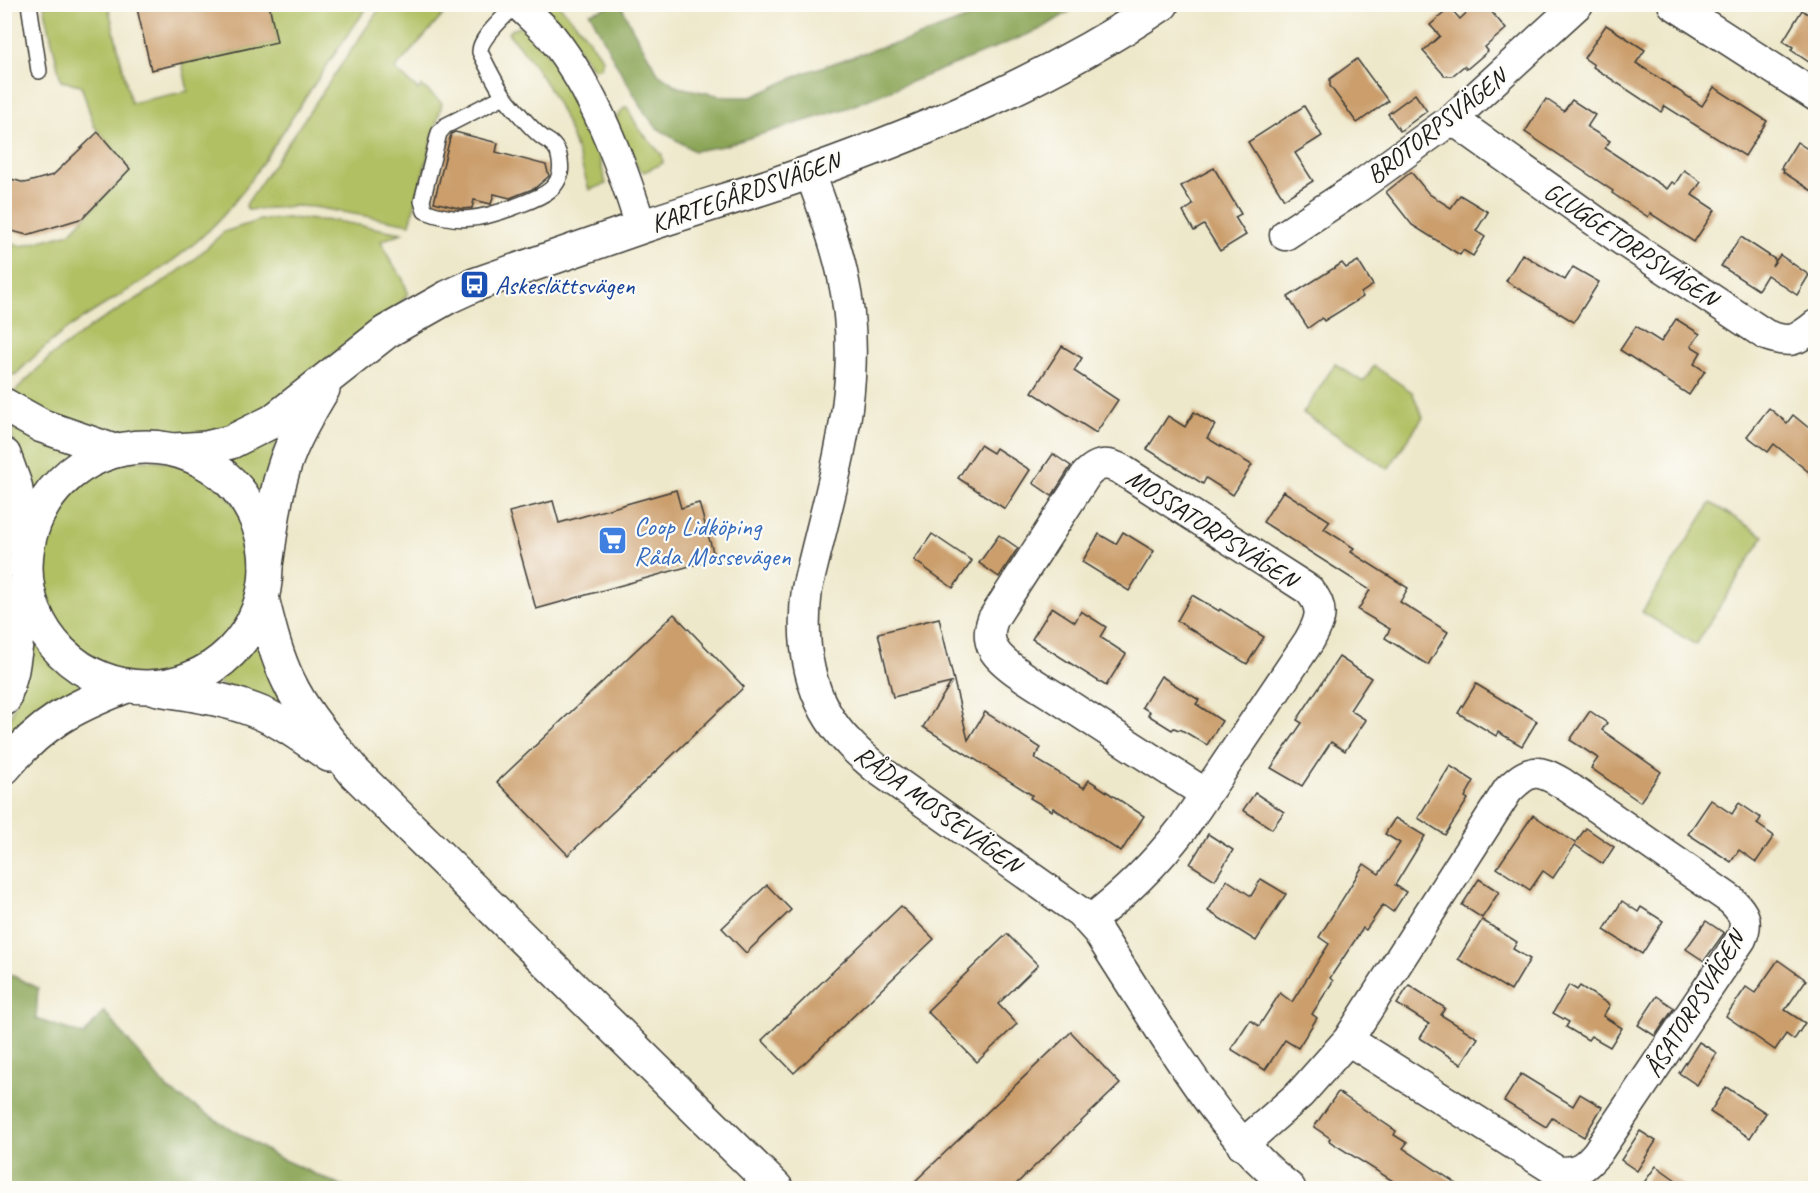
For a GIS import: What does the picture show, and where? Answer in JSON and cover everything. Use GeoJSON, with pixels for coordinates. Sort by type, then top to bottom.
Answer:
{"type":"FeatureCollection","features":[{"type":"Feature","properties":{"kind":"main road","name":"KARTEGÅRDSVÄGEN"},"geometry":{"type":"LineString","coordinates":[[173,450],[206,448],[231,442],[250,434],[273,421],[298,400],[331,378],[386,332],[474,285],[810,172],[918,131],[998,97],[1071,60],[1162,4]]}},
{"type":"Feature","properties":{"kind":"main road","name":"KARTEGÅRDSVÄGEN"},"geometry":{"type":"LineString","coordinates":[[266,565],[279,485],[289,452],[304,421],[331,378]]}},
{"type":"Feature","properties":{"kind":"main road"},"geometry":{"type":"LineString","coordinates":[[4,405],[42,426],[114,451]]}},
{"type":"Feature","properties":{"kind":"main road"},"geometry":{"type":"LineString","coordinates":[[4,699],[12,670],[31,533],[38,514],[62,481],[95,458],[114,451],[144,447],[173,450],[192,456],[210,465],[227,478],[252,510],[260,528],[266,565],[262,598],[249,629],[238,644],[218,662],[195,676],[178,682],[133,687],[88,701],[49,723],[24,744],[4,768]]}},
{"type":"Feature","properties":{"kind":"main road"},"geometry":{"type":"LineString","coordinates":[[4,455],[15,485],[31,601],[38,621],[64,655],[81,668],[133,687],[188,694],[253,710],[277,721],[355,773]]}},
{"type":"Feature","properties":{"kind":"main road"},"geometry":{"type":"LineString","coordinates":[[262,598],[273,642],[290,684],[321,731],[355,773],[776,1188]]}},
{"type":"Feature","properties":{"kind":"street"},"geometry":{"type":"LineString","coordinates":[[517,4],[550,35],[575,70],[599,115],[641,227]]}},
{"type":"Feature","properties":{"kind":"street","name":"BROTORPSVÄGEN"},"geometry":{"type":"LineString","coordinates":[[1285,235],[1368,180],[1452,119],[1578,4]]}},
{"type":"Feature","properties":{"kind":"street"},"geometry":{"type":"LineString","coordinates":[[1673,4],[1815,96]]}},
{"type":"Feature","properties":{"kind":"street","name":"GLUGGETORPSVÄGEN"},"geometry":{"type":"LineString","coordinates":[[1452,119],[1619,238],[1766,334],[1779,340],[1791,341],[1802,336],[1815,325]]}},
{"type":"Feature","properties":{"kind":"street","name":"RÅDA MOSSEVÄGEN"},"geometry":{"type":"LineString","coordinates":[[810,172],[843,278],[850,317],[852,380],[848,412],[807,589],[804,636],[812,681],[832,723],[848,742],[876,768],[1089,921],[1203,1095],[1242,1145],[1290,1188]]}},
{"type":"Feature","properties":{"kind":"street","name":"MOSSATORPSVÄGEN"},"geometry":{"type":"LineString","coordinates":[[1089,921],[1121,896],[1164,854],[1206,795],[1309,641],[1318,624],[1320,613],[1317,599],[1309,590],[1122,470],[1106,463],[1099,465],[1086,475],[993,619],[989,630],[990,640],[994,651],[1002,660],[1206,795]]}},
{"type":"Feature","properties":{"kind":"street","name":"ÅSATORPSVÄGEN"},"geometry":{"type":"LineString","coordinates":[[1242,1145],[1300,1094],[1348,1040],[1502,799],[1522,776],[1531,772],[1545,773],[1562,783],[1731,900],[1741,909],[1745,919],[1746,929],[1741,939],[1597,1153],[1583,1168],[1570,1172],[1558,1172],[1348,1040]]}},
{"type":"Feature","properties":{"kind":"lane"},"geometry":{"type":"LineString","coordinates":[[29,4],[39,71]]}},
{"type":"Feature","properties":{"kind":"lane"},"geometry":{"type":"LineString","coordinates":[[504,96],[446,126],[439,133],[422,201],[425,211],[459,219],[480,218],[537,199],[552,189],[559,180],[562,172],[559,153],[552,143],[541,136],[504,96],[486,63],[480,46],[517,4]]}},
{"type":"Feature","properties":{"kind":"green space"},"geometry":{"type":"Polygon","coordinates":[[[44,5],[108,5],[131,103],[188,91],[182,63],[277,42],[269,5],[369,5],[237,199],[218,221],[176,258],[70,327],[15,375],[5,380],[4,241],[22,246],[70,233],[130,169],[94,126],[81,85],[61,81],[44,5]]]}},
{"type":"Feature","properties":{"kind":"green space"},"geometry":{"type":"Polygon","coordinates":[[[382,5],[452,5],[395,69],[418,90],[422,86],[442,103],[410,224],[314,207],[248,210],[247,203],[382,5]]]}},
{"type":"Feature","properties":{"kind":"green space"},"geometry":{"type":"Polygon","coordinates":[[[540,5],[559,5],[603,59],[601,67],[592,68],[568,34],[540,5]]]}},
{"type":"Feature","properties":{"kind":"green space"},"geometry":{"type":"Polygon","coordinates":[[[621,5],[658,73],[678,87],[727,97],[752,97],[804,73],[909,40],[1003,5],[1080,5],[1041,29],[847,108],[723,146],[694,151],[657,128],[645,113],[614,60],[590,13],[621,5]]]}},
{"type":"Feature","properties":{"kind":"green space"},"geometry":{"type":"Polygon","coordinates":[[[522,26],[533,34],[572,87],[595,140],[606,184],[589,190],[559,106],[524,51],[508,33],[522,26]]]}},
{"type":"Feature","properties":{"kind":"green space"},"geometry":{"type":"Polygon","coordinates":[[[625,107],[639,129],[662,155],[663,163],[644,172],[638,168],[615,119],[625,107]]]}},
{"type":"Feature","properties":{"kind":"green space"},"geometry":{"type":"Polygon","coordinates":[[[287,218],[336,221],[402,233],[381,241],[391,262],[402,277],[408,293],[401,303],[352,338],[260,416],[203,434],[127,434],[86,429],[10,396],[51,356],[95,324],[153,289],[190,263],[224,232],[260,220],[287,218]]]}},
{"type":"Feature","properties":{"kind":"green space"},"geometry":{"type":"Polygon","coordinates":[[[1335,364],[1363,382],[1374,366],[1412,392],[1423,417],[1388,469],[1303,413],[1335,364]]]}},
{"type":"Feature","properties":{"kind":"green space"},"geometry":{"type":"Polygon","coordinates":[[[15,429],[77,453],[75,459],[52,478],[34,502],[11,433],[15,429]]]}},
{"type":"Feature","properties":{"kind":"green space"},"geometry":{"type":"Polygon","coordinates":[[[281,430],[261,496],[256,496],[240,476],[219,460],[281,430]]]}},
{"type":"Feature","properties":{"kind":"green space"},"geometry":{"type":"Polygon","coordinates":[[[147,460],[168,462],[188,468],[207,478],[223,492],[237,508],[247,527],[253,547],[255,568],[253,589],[247,609],[237,628],[223,644],[207,658],[188,668],[168,674],[147,676],[126,674],[106,668],[87,658],[71,644],[57,628],[47,609],[41,589],[39,568],[41,547],[47,527],[57,508],[71,492],[87,478],[106,468],[126,462],[147,460]]]}},
{"type":"Feature","properties":{"kind":"green space"},"geometry":{"type":"Polygon","coordinates":[[[1711,503],[1764,536],[1696,645],[1642,612],[1711,503]]]}},
{"type":"Feature","properties":{"kind":"green space"},"geometry":{"type":"Polygon","coordinates":[[[258,639],[285,704],[281,708],[218,683],[239,663],[258,639]]]}},
{"type":"Feature","properties":{"kind":"green space"},"geometry":{"type":"Polygon","coordinates":[[[35,642],[45,649],[63,669],[87,687],[5,746],[4,736],[22,682],[31,644],[35,642]]]}},
{"type":"Feature","properties":{"kind":"green space"},"geometry":{"type":"Polygon","coordinates":[[[5,972],[38,988],[36,1019],[84,1035],[104,1011],[168,1090],[275,1156],[346,1188],[5,1188],[5,972]]]}},
{"type":"Feature","properties":{"kind":"building"},"geometry":{"type":"Polygon","coordinates":[[[136,4],[269,4],[277,42],[151,70],[136,4]]]}},
{"type":"Feature","properties":{"kind":"building"},"geometry":{"type":"Polygon","coordinates":[[[1476,4],[1485,4],[1506,29],[1485,47],[1488,51],[1467,69],[1464,66],[1452,76],[1445,76],[1423,51],[1440,36],[1430,25],[1450,8],[1460,19],[1476,4]]]}},
{"type":"Feature","properties":{"kind":"building"},"geometry":{"type":"Polygon","coordinates":[[[1802,10],[1815,19],[1815,66],[1791,50],[1793,47],[1783,41],[1802,10]]]}},
{"type":"Feature","properties":{"kind":"building"},"geometry":{"type":"Polygon","coordinates":[[[1606,25],[1645,50],[1636,63],[1702,106],[1714,87],[1767,121],[1745,156],[1665,106],[1661,112],[1593,67],[1594,65],[1584,58],[1606,25]]]}},
{"type":"Feature","properties":{"kind":"building"},"geometry":{"type":"Polygon","coordinates":[[[1357,59],[1388,101],[1357,123],[1330,86],[1330,79],[1357,59]]]}},
{"type":"Feature","properties":{"kind":"building"},"geometry":{"type":"Polygon","coordinates":[[[1415,94],[1427,111],[1400,131],[1388,114],[1415,94]]]}},
{"type":"Feature","properties":{"kind":"building"},"geometry":{"type":"Polygon","coordinates":[[[1546,99],[1564,111],[1572,100],[1595,115],[1587,127],[1610,141],[1605,148],[1667,189],[1672,182],[1675,184],[1684,170],[1701,182],[1692,195],[1715,210],[1694,242],[1650,213],[1648,217],[1525,132],[1546,99]]]}},
{"type":"Feature","properties":{"kind":"building"},"geometry":{"type":"Polygon","coordinates":[[[1304,106],[1322,136],[1295,153],[1313,181],[1284,199],[1248,142],[1304,106]]]}},
{"type":"Feature","properties":{"kind":"building"},"geometry":{"type":"Polygon","coordinates":[[[98,132],[130,169],[83,218],[27,235],[4,229],[4,177],[25,183],[53,175],[98,132]]]}},
{"type":"Feature","properties":{"kind":"building"},"geometry":{"type":"Polygon","coordinates":[[[455,132],[498,143],[496,152],[546,165],[549,176],[535,188],[510,198],[494,194],[491,204],[474,200],[472,208],[462,209],[434,202],[451,134],[455,132]]]}},
{"type":"Feature","properties":{"kind":"building"},"geometry":{"type":"Polygon","coordinates":[[[1797,142],[1815,154],[1815,193],[1783,172],[1781,168],[1797,142]]]}},
{"type":"Feature","properties":{"kind":"building"},"geometry":{"type":"Polygon","coordinates":[[[1214,168],[1241,214],[1235,217],[1246,235],[1220,251],[1204,225],[1194,231],[1183,212],[1193,205],[1181,186],[1214,168]]]}},
{"type":"Feature","properties":{"kind":"building"},"geometry":{"type":"Polygon","coordinates":[[[1411,172],[1429,194],[1451,208],[1460,195],[1488,212],[1476,231],[1485,237],[1473,256],[1463,250],[1460,255],[1412,225],[1386,192],[1411,172]]]}},
{"type":"Feature","properties":{"kind":"building"},"geometry":{"type":"Polygon","coordinates":[[[1741,237],[1776,260],[1772,266],[1780,255],[1809,275],[1797,295],[1767,275],[1758,290],[1721,266],[1741,237]]]}},
{"type":"Feature","properties":{"kind":"building"},"geometry":{"type":"Polygon","coordinates":[[[1522,254],[1565,280],[1573,267],[1599,282],[1574,322],[1506,281],[1522,254]]]}},
{"type":"Feature","properties":{"kind":"building"},"geometry":{"type":"Polygon","coordinates":[[[1358,261],[1373,285],[1361,293],[1363,297],[1324,321],[1322,318],[1308,328],[1288,297],[1342,263],[1346,268],[1358,261]]]}},
{"type":"Feature","properties":{"kind":"building"},"geometry":{"type":"Polygon","coordinates":[[[1676,319],[1700,334],[1691,346],[1701,352],[1694,364],[1705,371],[1689,395],[1620,350],[1636,326],[1661,342],[1676,319]]]}},
{"type":"Feature","properties":{"kind":"building"},"geometry":{"type":"Polygon","coordinates":[[[1062,346],[1082,358],[1074,371],[1118,400],[1096,433],[1032,392],[1062,346]]]}},
{"type":"Feature","properties":{"kind":"building"},"geometry":{"type":"Polygon","coordinates":[[[1769,408],[1787,423],[1793,415],[1815,433],[1815,477],[1774,444],[1768,452],[1747,436],[1769,408]]]}},
{"type":"Feature","properties":{"kind":"building"},"geometry":{"type":"Polygon","coordinates":[[[1194,412],[1215,425],[1207,438],[1252,465],[1233,495],[1206,478],[1203,484],[1147,449],[1168,416],[1185,427],[1194,412]]]}},
{"type":"Feature","properties":{"kind":"building"},"geometry":{"type":"Polygon","coordinates":[[[980,445],[993,453],[996,448],[1030,470],[1005,509],[958,478],[980,445]]]}},
{"type":"Feature","properties":{"kind":"building"},"geometry":{"type":"Polygon","coordinates":[[[1053,454],[1071,466],[1052,496],[1033,483],[1053,454]]]}},
{"type":"Feature","properties":{"kind":"building","name":"Coop Lidköping Råda Mossevägen"},"geometry":{"type":"Polygon","coordinates":[[[676,490],[681,508],[699,503],[715,559],[536,609],[509,512],[553,501],[559,523],[676,490]]]}},
{"type":"Feature","properties":{"kind":"building"},"geometry":{"type":"Polygon","coordinates":[[[1283,491],[1330,521],[1324,529],[1354,548],[1351,552],[1408,588],[1400,602],[1448,632],[1428,665],[1385,638],[1390,629],[1358,610],[1370,590],[1263,522],[1283,491]]]}},
{"type":"Feature","properties":{"kind":"building"},"geometry":{"type":"Polygon","coordinates":[[[1123,532],[1154,551],[1129,591],[1082,562],[1099,534],[1116,544],[1123,532]]]}},
{"type":"Feature","properties":{"kind":"building"},"geometry":{"type":"Polygon","coordinates":[[[932,534],[972,561],[953,588],[914,560],[932,534]]]}},
{"type":"Feature","properties":{"kind":"building"},"geometry":{"type":"Polygon","coordinates":[[[999,535],[1018,548],[999,577],[979,563],[999,535]]]}},
{"type":"Feature","properties":{"kind":"building"},"geometry":{"type":"Polygon","coordinates":[[[1192,595],[1219,611],[1220,609],[1264,637],[1247,664],[1177,621],[1192,595]]]}},
{"type":"Feature","properties":{"kind":"building"},"geometry":{"type":"Polygon","coordinates":[[[1052,607],[1075,622],[1081,611],[1106,627],[1100,637],[1126,654],[1106,686],[1032,639],[1052,607]]]}},
{"type":"Feature","properties":{"kind":"building"},"geometry":{"type":"Polygon","coordinates":[[[674,614],[744,687],[568,855],[497,782],[674,614]]]}},
{"type":"Feature","properties":{"kind":"building"},"geometry":{"type":"Polygon","coordinates":[[[939,618],[968,740],[985,712],[1041,748],[1034,758],[1084,788],[1089,780],[1144,816],[1121,852],[1053,808],[1052,811],[1030,798],[1032,795],[923,727],[951,683],[893,697],[878,633],[939,618]]]}},
{"type":"Feature","properties":{"kind":"building"},"geometry":{"type":"Polygon","coordinates":[[[1339,657],[1371,678],[1350,710],[1366,720],[1345,751],[1331,742],[1302,786],[1271,768],[1302,723],[1297,720],[1339,657]]]}},
{"type":"Feature","properties":{"kind":"building"},"geometry":{"type":"Polygon","coordinates":[[[1161,676],[1199,700],[1196,704],[1222,721],[1207,745],[1180,729],[1172,730],[1148,715],[1150,712],[1142,707],[1161,676]]]}},
{"type":"Feature","properties":{"kind":"building"},"geometry":{"type":"Polygon","coordinates":[[[1476,684],[1537,721],[1522,746],[1498,732],[1496,736],[1458,713],[1476,684]]]}},
{"type":"Feature","properties":{"kind":"building"},"geometry":{"type":"Polygon","coordinates":[[[1590,711],[1607,723],[1602,730],[1661,772],[1640,802],[1591,768],[1598,758],[1570,740],[1590,711]]]}},
{"type":"Feature","properties":{"kind":"building"},"geometry":{"type":"Polygon","coordinates":[[[1450,766],[1474,781],[1465,797],[1468,799],[1445,835],[1418,818],[1450,766]]]}},
{"type":"Feature","properties":{"kind":"building"},"geometry":{"type":"Polygon","coordinates":[[[1255,793],[1284,812],[1272,829],[1243,810],[1255,793]]]}},
{"type":"Feature","properties":{"kind":"building"},"geometry":{"type":"Polygon","coordinates":[[[1711,800],[1732,814],[1739,803],[1761,818],[1757,824],[1774,836],[1756,862],[1739,850],[1731,862],[1688,834],[1711,800]]]}},
{"type":"Feature","properties":{"kind":"building"},"geometry":{"type":"Polygon","coordinates":[[[1533,815],[1575,843],[1586,828],[1614,847],[1603,864],[1575,845],[1553,878],[1543,871],[1530,890],[1497,868],[1533,815]]]}},
{"type":"Feature","properties":{"kind":"building"},"geometry":{"type":"Polygon","coordinates":[[[1395,818],[1425,836],[1395,885],[1406,892],[1393,912],[1383,905],[1366,930],[1363,928],[1330,978],[1333,981],[1312,1014],[1317,1018],[1298,1048],[1285,1040],[1265,1070],[1231,1049],[1250,1020],[1259,1026],[1280,993],[1292,1002],[1329,944],[1319,937],[1364,864],[1379,874],[1400,843],[1385,834],[1395,818]]]}},
{"type":"Feature","properties":{"kind":"building"},"geometry":{"type":"Polygon","coordinates":[[[1208,834],[1233,850],[1215,880],[1190,864],[1208,834]]]}},
{"type":"Feature","properties":{"kind":"building"},"geometry":{"type":"Polygon","coordinates":[[[1261,879],[1286,894],[1256,941],[1208,911],[1227,880],[1251,896],[1261,879]]]}},
{"type":"Feature","properties":{"kind":"building"},"geometry":{"type":"Polygon","coordinates":[[[1479,879],[1499,892],[1482,918],[1462,905],[1479,879]]]}},
{"type":"Feature","properties":{"kind":"building"},"geometry":{"type":"Polygon","coordinates":[[[767,885],[791,910],[746,953],[722,928],[767,885]]]}},
{"type":"Feature","properties":{"kind":"building"},"geometry":{"type":"Polygon","coordinates":[[[1622,901],[1638,912],[1641,907],[1663,921],[1642,954],[1604,930],[1622,901]]]}},
{"type":"Feature","properties":{"kind":"building"},"geometry":{"type":"Polygon","coordinates":[[[901,906],[934,939],[794,1073],[762,1040],[901,906]]]}},
{"type":"Feature","properties":{"kind":"building"},"geometry":{"type":"Polygon","coordinates":[[[1482,920],[1517,942],[1513,949],[1530,959],[1511,991],[1458,959],[1482,920]]]}},
{"type":"Feature","properties":{"kind":"building"},"geometry":{"type":"Polygon","coordinates":[[[1706,921],[1724,933],[1704,961],[1686,949],[1706,921]]]}},
{"type":"Feature","properties":{"kind":"building"},"geometry":{"type":"Polygon","coordinates":[[[1007,934],[1038,965],[998,1004],[1017,1024],[977,1062],[927,1011],[1007,934]]]}},
{"type":"Feature","properties":{"kind":"building"},"geometry":{"type":"Polygon","coordinates":[[[1778,960],[1806,980],[1785,1010],[1805,1023],[1794,1040],[1786,1034],[1775,1050],[1726,1016],[1746,987],[1755,993],[1778,960]]]}},
{"type":"Feature","properties":{"kind":"building"},"geometry":{"type":"Polygon","coordinates":[[[1409,985],[1445,1008],[1441,1015],[1478,1038],[1461,1064],[1420,1038],[1429,1024],[1397,1004],[1409,985]]]}},
{"type":"Feature","properties":{"kind":"building"},"geometry":{"type":"Polygon","coordinates":[[[1569,985],[1577,990],[1580,986],[1610,1005],[1603,1016],[1622,1028],[1610,1047],[1591,1036],[1588,1040],[1566,1027],[1569,1022],[1553,1013],[1569,985]]]}},
{"type":"Feature","properties":{"kind":"building"},"geometry":{"type":"Polygon","coordinates":[[[1657,996],[1674,1008],[1655,1036],[1638,1025],[1657,996]]]}},
{"type":"Feature","properties":{"kind":"building"},"geometry":{"type":"Polygon","coordinates":[[[1071,1032],[1120,1084],[1012,1188],[908,1188],[1071,1032]]]}},
{"type":"Feature","properties":{"kind":"building"},"geometry":{"type":"Polygon","coordinates":[[[1699,1042],[1717,1053],[1697,1085],[1679,1073],[1699,1042]]]}},
{"type":"Feature","properties":{"kind":"building"},"geometry":{"type":"Polygon","coordinates":[[[1521,1074],[1573,1106],[1580,1094],[1602,1107],[1584,1137],[1552,1118],[1546,1127],[1504,1101],[1521,1074]]]}},
{"type":"Feature","properties":{"kind":"building"},"geometry":{"type":"Polygon","coordinates":[[[1726,1087],[1766,1113],[1750,1138],[1710,1112],[1726,1087]]]}},
{"type":"Feature","properties":{"kind":"building"},"geometry":{"type":"Polygon","coordinates":[[[1338,1092],[1396,1131],[1394,1135],[1407,1143],[1403,1148],[1463,1188],[1404,1188],[1329,1141],[1330,1138],[1314,1127],[1338,1092]]]}},
{"type":"Feature","properties":{"kind":"building"},"geometry":{"type":"Polygon","coordinates":[[[1640,1131],[1656,1141],[1637,1171],[1621,1160],[1640,1131]]]}},
{"type":"Feature","properties":{"kind":"building"},"geometry":{"type":"Polygon","coordinates":[[[1656,1166],[1687,1188],[1640,1188],[1656,1166]]]}},
{"type":"Feature","properties":{"kind":"place","name":"Askeslättsvägen"},"geometry":{"type":"Point","coordinates":[474,285]}},
{"type":"Feature","properties":{"kind":"place","name":"Coop Lidköping Råda Mossevägen"},"geometry":{"type":"Point","coordinates":[613,541]}}]}
